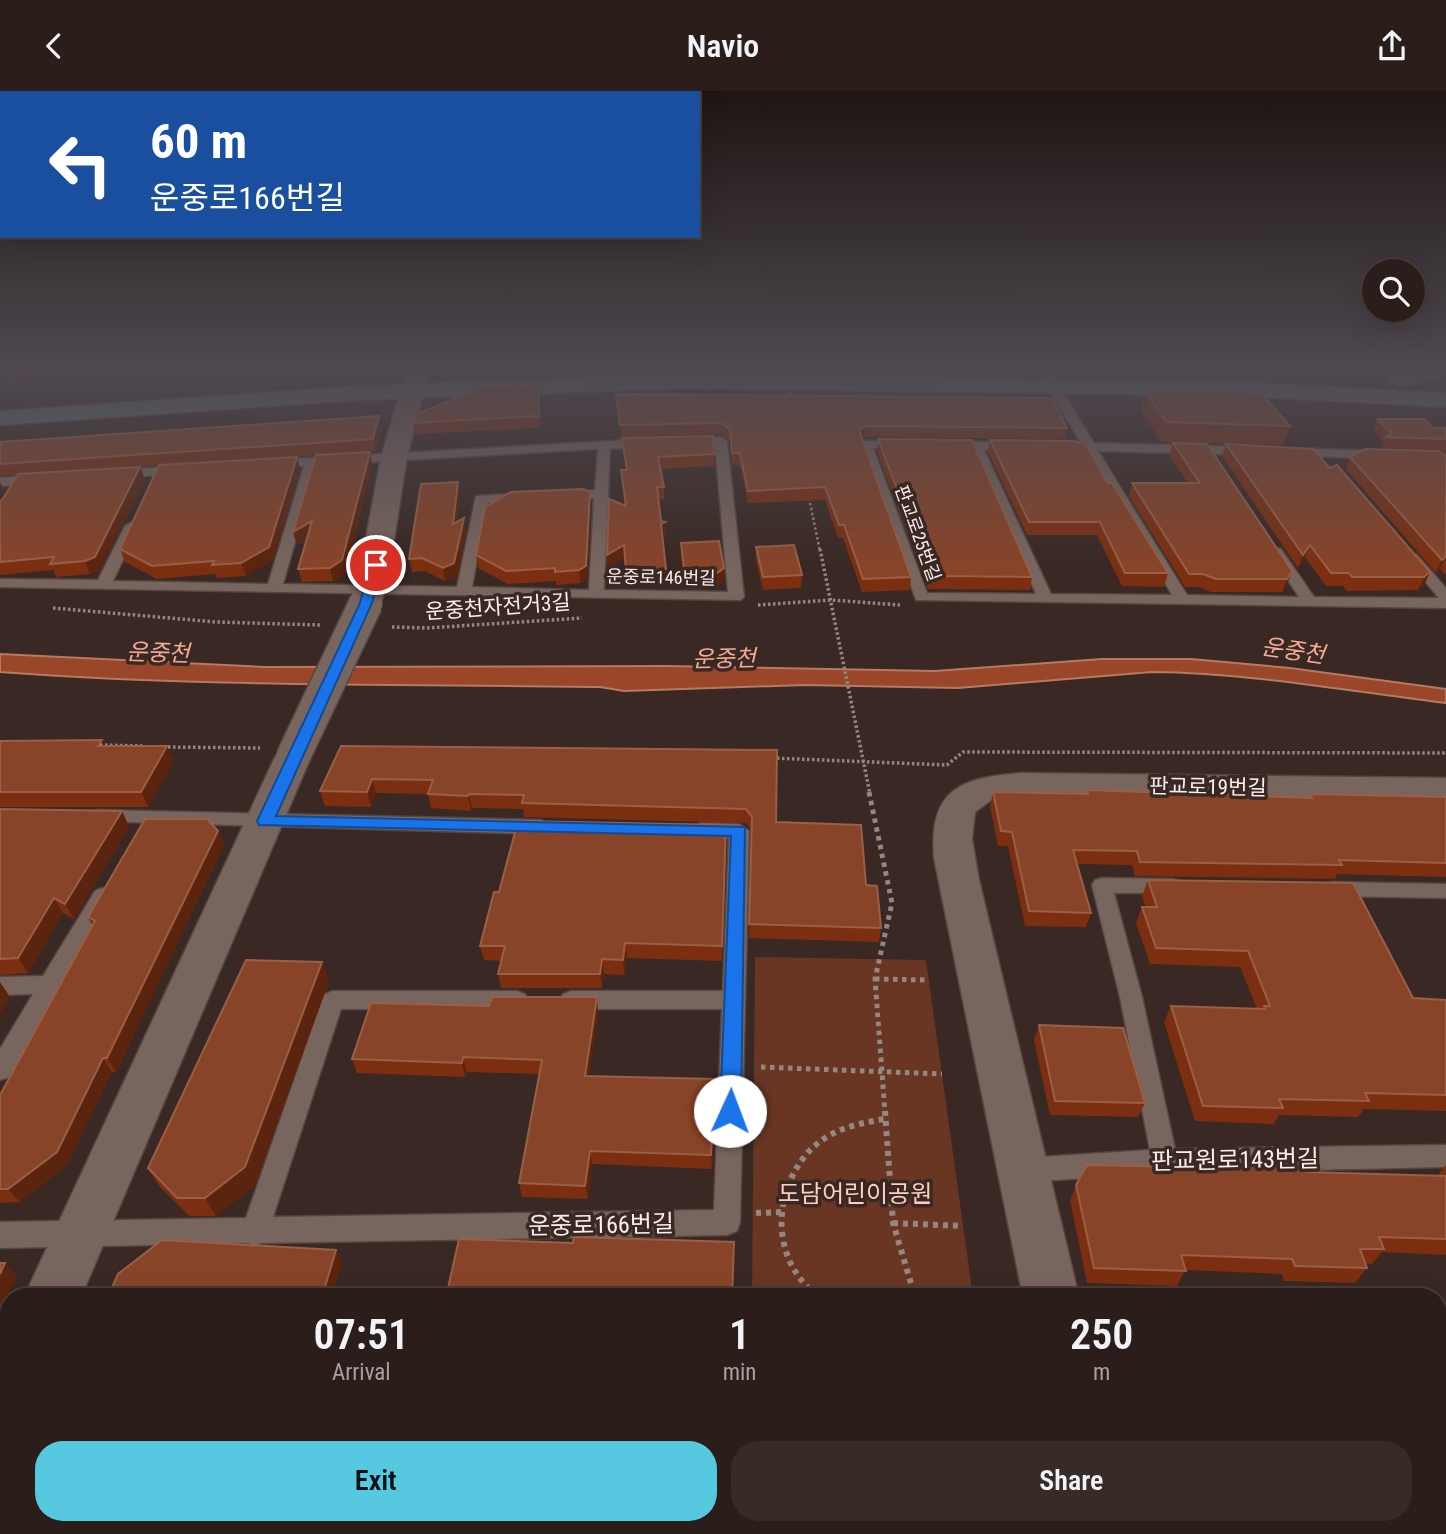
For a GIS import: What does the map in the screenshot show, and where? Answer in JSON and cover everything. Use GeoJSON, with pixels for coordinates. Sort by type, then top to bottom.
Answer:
{"type":"FeatureCollection","features":[{"type":"Feature","properties":{"kind":"street"},"geometry":{"type":"LineString","coordinates":[[56,1288],[77,1234],[265,821],[279,754],[374,607],[394,457],[400,434]]}},
{"type":"Feature","properties":{"kind":"street","name":"판교로19번길"},"geometry":{"type":"LineString","coordinates":[[1023,1170],[952,846],[951,823],[957,807],[971,794],[991,786],[1020,785],[1446,790]]}},
{"type":"Feature","properties":{"kind":"street"},"geometry":{"type":"LineString","coordinates":[[1023,1170],[1049,1288]]}},
{"type":"Feature","properties":{"kind":"lane"},"geometry":{"type":"LineString","coordinates":[[1085,434],[1182,599]]}},
{"type":"Feature","properties":{"kind":"lane","name":"운중로146번길"},"geometry":{"type":"LineString","coordinates":[[0,583],[274,588],[374,607],[463,593],[596,595],[736,597],[721,441],[604,444],[596,595]]}},
{"type":"Feature","properties":{"kind":"lane"},"geometry":{"type":"LineString","coordinates":[[256,466],[604,444]]}},
{"type":"Feature","properties":{"kind":"lane","name":"판교로25번길"},"geometry":{"type":"LineString","coordinates":[[915,445],[865,444],[921,597],[1446,600]]}},
{"type":"Feature","properties":{"kind":"lane"},"geometry":{"type":"LineString","coordinates":[[940,446],[1092,446],[1213,456],[1266,451],[1398,455]]}},
{"type":"Feature","properties":{"kind":"lane"},"geometry":{"type":"LineString","coordinates":[[977,447],[1045,598]]}},
{"type":"Feature","properties":{"kind":"lane"},"geometry":{"type":"LineString","coordinates":[[1322,453],[1339,474]]}},
{"type":"Feature","properties":{"kind":"lane"},"geometry":{"type":"LineString","coordinates":[[274,588],[312,462]]}},
{"type":"Feature","properties":{"kind":"lane"},"geometry":{"type":"LineString","coordinates":[[107,475],[155,477],[200,469]]}},
{"type":"Feature","properties":{"kind":"lane"},"geometry":{"type":"LineString","coordinates":[[0,482],[57,478]]}},
{"type":"Feature","properties":{"kind":"lane"},"geometry":{"type":"LineString","coordinates":[[6,499],[18,480]]}},
{"type":"Feature","properties":{"kind":"lane"},"geometry":{"type":"LineString","coordinates":[[463,593],[481,499],[602,494]]}},
{"type":"Feature","properties":{"kind":"lane"},"geometry":{"type":"LineString","coordinates":[[103,585],[136,517]]}},
{"type":"Feature","properties":{"kind":"lane"},"geometry":{"type":"LineString","coordinates":[[1270,543],[1309,601]]}},
{"type":"Feature","properties":{"kind":"lane","name":"판교로25번길"},"geometry":{"type":"LineString","coordinates":[[1402,546],[1446,600]]}},
{"type":"Feature","properties":{"kind":"lane"},"geometry":{"type":"LineString","coordinates":[[81,816],[558,827]]}},
{"type":"Feature","properties":{"kind":"lane"},"geometry":{"type":"LineString","coordinates":[[135,839],[149,816]]}},
{"type":"Feature","properties":{"kind":"lane","name":"운중로166번길"},"geometry":{"type":"LineString","coordinates":[[0,1235],[254,1233],[727,1222],[739,831],[684,829]]}},
{"type":"Feature","properties":{"kind":"lane"},"geometry":{"type":"LineString","coordinates":[[0,1070],[116,872]]}},
{"type":"Feature","properties":{"kind":"lane"},"geometry":{"type":"LineString","coordinates":[[1165,1161],[1131,997],[1102,885],[1199,886]]}},
{"type":"Feature","properties":{"kind":"lane"},"geometry":{"type":"LineString","coordinates":[[1309,888],[1446,891]]}},
{"type":"Feature","properties":{"kind":"lane"},"geometry":{"type":"LineString","coordinates":[[0,986],[49,985]]}},
{"type":"Feature","properties":{"kind":"lane"},"geometry":{"type":"LineString","coordinates":[[254,1233],[333,1000],[734,1000]]}},
{"type":"Feature","properties":{"kind":"lane","name":"판교원로143번길"},"geometry":{"type":"LineString","coordinates":[[1023,1170],[1165,1161],[1446,1156]]}},
{"type":"Feature","properties":{"kind":"path"},"geometry":{"type":"LineString","coordinates":[[807,492],[892,903],[875,979],[893,1223],[912,1288]]}},
{"type":"Feature","properties":{"kind":"path"},"geometry":{"type":"LineString","coordinates":[[747,606],[830,602]]}},
{"type":"Feature","properties":{"kind":"path","name":"운중천자전거3길"},"geometry":{"type":"LineString","coordinates":[[374,607],[427,628],[594,617]]}},
{"type":"Feature","properties":{"kind":"path"},"geometry":{"type":"LineString","coordinates":[[50,608],[216,622],[331,625]]}},
{"type":"Feature","properties":{"kind":"path"},"geometry":{"type":"LineString","coordinates":[[98,745],[279,754]]}},
{"type":"Feature","properties":{"kind":"path"},"geometry":{"type":"LineString","coordinates":[[767,758],[864,760]]}},
{"type":"Feature","properties":{"kind":"path"},"geometry":{"type":"LineString","coordinates":[[875,979],[929,980]]}},
{"type":"Feature","properties":{"kind":"path"},"geometry":{"type":"LineString","coordinates":[[754,1067],[942,1074]]}},
{"type":"Feature","properties":{"kind":"path"},"geometry":{"type":"LineString","coordinates":[[809,1288],[794,1270],[784,1237],[783,1212],[788,1184],[800,1161],[821,1140],[850,1126],[884,1119]]}},
{"type":"Feature","properties":{"kind":"path"},"geometry":{"type":"LineString","coordinates":[[752,1213],[783,1212]]}},
{"type":"Feature","properties":{"kind":"path"},"geometry":{"type":"LineString","coordinates":[[893,1223],[963,1226]]}},
{"type":"Feature","properties":{"kind":"green space","name":"도담어린이공원"},"geometry":{"type":"Polygon","coordinates":[[[755,957],[926,960],[972,1288],[752,1288],[755,957]]]}},
{"type":"Feature","properties":{"kind":"shaded area"},"geometry":{"type":"Polygon","coordinates":[[[0,654],[265,667],[666,666],[935,671],[1102,659],[1191,659],[1290,668],[1446,689],[1446,703],[1263,679],[1189,673],[1152,672],[958,688],[805,685],[624,691],[600,687],[300,684],[75,677],[0,672],[0,654]]]}},
{"type":"Feature","properties":{"kind":"building"},"geometry":{"type":"Polygon","coordinates":[[[112,434],[374,434],[373,439],[0,464],[0,442],[112,434]]]}},
{"type":"Feature","properties":{"kind":"building"},"geometry":{"type":"Polygon","coordinates":[[[730,434],[861,434],[911,577],[863,579],[844,525],[839,525],[825,487],[748,491],[740,453],[732,453],[730,434]]]}},
{"type":"Feature","properties":{"kind":"building"},"geometry":{"type":"Polygon","coordinates":[[[1390,434],[1446,434],[1446,439],[1386,437],[1390,434]]]}},
{"type":"Feature","properties":{"kind":"building"},"geometry":{"type":"Polygon","coordinates":[[[713,436],[714,454],[658,457],[664,487],[657,487],[661,521],[665,522],[661,524],[666,569],[626,571],[624,545],[607,555],[609,499],[626,506],[621,470],[627,470],[622,438],[713,436]]]}},
{"type":"Feature","properties":{"kind":"building"},"geometry":{"type":"Polygon","coordinates":[[[878,439],[972,440],[1032,577],[930,576],[878,439]]]}},
{"type":"Feature","properties":{"kind":"building"},"geometry":{"type":"Polygon","coordinates":[[[990,440],[1074,441],[1086,444],[1107,483],[1112,483],[1168,573],[1125,573],[1100,522],[1029,522],[990,440]]]}},
{"type":"Feature","properties":{"kind":"building"},"geometry":{"type":"Polygon","coordinates":[[[1173,443],[1207,444],[1292,571],[1287,579],[1216,579],[1203,574],[1189,574],[1132,483],[1200,483],[1173,443]]]}},
{"type":"Feature","properties":{"kind":"building"},"geometry":{"type":"Polygon","coordinates":[[[1226,444],[1313,449],[1330,468],[1337,465],[1430,572],[1424,577],[1352,577],[1349,573],[1331,573],[1310,545],[1303,555],[1226,444]]]}},
{"type":"Feature","properties":{"kind":"building"},"geometry":{"type":"Polygon","coordinates":[[[1365,449],[1438,451],[1446,456],[1446,556],[1442,560],[1350,457],[1365,449]]]}},
{"type":"Feature","properties":{"kind":"building"},"geometry":{"type":"Polygon","coordinates":[[[370,452],[342,560],[330,568],[298,569],[312,521],[293,532],[316,455],[370,452]]]}},
{"type":"Feature","properties":{"kind":"building"},"geometry":{"type":"Polygon","coordinates":[[[297,457],[269,547],[241,563],[212,565],[214,561],[152,566],[120,549],[159,465],[297,457]]]}},
{"type":"Feature","properties":{"kind":"building"},"geometry":{"type":"Polygon","coordinates":[[[140,467],[95,557],[85,561],[50,564],[54,557],[0,562],[0,501],[18,474],[140,467]]]}},
{"type":"Feature","properties":{"kind":"building"},"geometry":{"type":"Polygon","coordinates":[[[458,482],[453,524],[464,518],[454,563],[443,568],[422,558],[409,559],[421,484],[458,482]]]}},
{"type":"Feature","properties":{"kind":"building"},"geometry":{"type":"Polygon","coordinates":[[[583,489],[590,492],[586,566],[579,570],[555,572],[555,568],[506,571],[476,555],[485,507],[511,492],[583,489]]]}},
{"type":"Feature","properties":{"kind":"building"},"geometry":{"type":"Polygon","coordinates":[[[719,541],[724,568],[713,576],[685,576],[681,543],[719,541]]]}},
{"type":"Feature","properties":{"kind":"building"},"geometry":{"type":"Polygon","coordinates":[[[794,545],[802,575],[763,577],[756,547],[794,545]]]}},
{"type":"Feature","properties":{"kind":"building"},"geometry":{"type":"Polygon","coordinates":[[[102,740],[98,746],[167,746],[141,792],[0,792],[0,741],[102,740]]]}},
{"type":"Feature","properties":{"kind":"building"},"geometry":{"type":"Polygon","coordinates":[[[341,746],[777,750],[776,822],[861,825],[866,885],[877,886],[881,928],[749,924],[752,817],[746,809],[522,803],[524,795],[428,794],[433,780],[372,779],[367,792],[320,791],[341,746]]]}},
{"type":"Feature","properties":{"kind":"building"},"geometry":{"type":"Polygon","coordinates":[[[1087,790],[1312,798],[1310,794],[1446,797],[1446,863],[1339,860],[1342,865],[1140,862],[1137,851],[1073,850],[1091,913],[1029,911],[1012,832],[1001,831],[993,792],[1088,794],[1087,790]]]}},
{"type":"Feature","properties":{"kind":"building"},"geometry":{"type":"Polygon","coordinates":[[[0,809],[122,811],[65,904],[54,898],[18,958],[0,959],[0,809]]]}},
{"type":"Feature","properties":{"kind":"building"},"geometry":{"type":"Polygon","coordinates":[[[145,819],[207,819],[218,831],[107,1058],[103,1058],[57,1152],[8,1189],[0,1189],[0,1095],[95,921],[88,917],[145,819]]]}},
{"type":"Feature","properties":{"kind":"building"},"geometry":{"type":"Polygon","coordinates":[[[518,821],[726,825],[722,946],[625,943],[623,960],[602,959],[600,974],[498,974],[505,946],[480,946],[494,892],[499,892],[518,821]]]}},
{"type":"Feature","properties":{"kind":"building"},"geometry":{"type":"Polygon","coordinates":[[[1148,880],[1353,883],[1413,998],[1446,1000],[1446,1095],[1365,1093],[1369,1101],[1279,1099],[1283,1108],[1203,1106],[1171,1006],[1265,1009],[1264,1006],[1270,1006],[1248,951],[1156,948],[1142,907],[1157,907],[1148,880]]]}},
{"type":"Feature","properties":{"kind":"building"},"geometry":{"type":"Polygon","coordinates":[[[246,960],[322,962],[245,1167],[205,1198],[177,1198],[148,1168],[246,960]]]}},
{"type":"Feature","properties":{"kind":"building"},"geometry":{"type":"Polygon","coordinates":[[[492,997],[597,997],[585,1076],[715,1079],[711,1155],[590,1151],[585,1186],[519,1183],[542,1060],[463,1057],[462,1063],[352,1059],[371,1003],[489,1006],[492,997]]]}},
{"type":"Feature","properties":{"kind":"building"},"geometry":{"type":"Polygon","coordinates":[[[1039,1025],[1123,1028],[1145,1103],[1055,1101],[1039,1025]]]}},
{"type":"Feature","properties":{"kind":"building"},"geometry":{"type":"Polygon","coordinates":[[[1177,1161],[1303,1165],[1306,1172],[1446,1176],[1446,1239],[1379,1237],[1384,1249],[1360,1249],[1367,1268],[1295,1266],[1292,1259],[1181,1255],[1186,1271],[1094,1268],[1076,1185],[1087,1165],[1179,1167],[1177,1161]]]}},
{"type":"Feature","properties":{"kind":"building"},"geometry":{"type":"Polygon","coordinates":[[[574,1237],[734,1242],[732,1288],[448,1288],[459,1239],[573,1243],[574,1237]]]}},
{"type":"Feature","properties":{"kind":"building"},"geometry":{"type":"Polygon","coordinates":[[[162,1240],[336,1250],[325,1288],[112,1288],[118,1274],[162,1240]]]}},
{"type":"Feature","properties":{"kind":"route"},"geometry":{"type":"LineString","coordinates":[[376,565],[366,603],[265,821],[739,831],[730,1111]]}},
{"type":"Feature","properties":{"kind":"water label","name":"운중천"},"geometry":{"type":"Point","coordinates":[1293,651]}},
{"type":"Feature","properties":{"kind":"water label","name":"운중천"},"geometry":{"type":"Point","coordinates":[158,653]}},
{"type":"Feature","properties":{"kind":"water label","name":"운중천"},"geometry":{"type":"Point","coordinates":[724,659]}}]}
